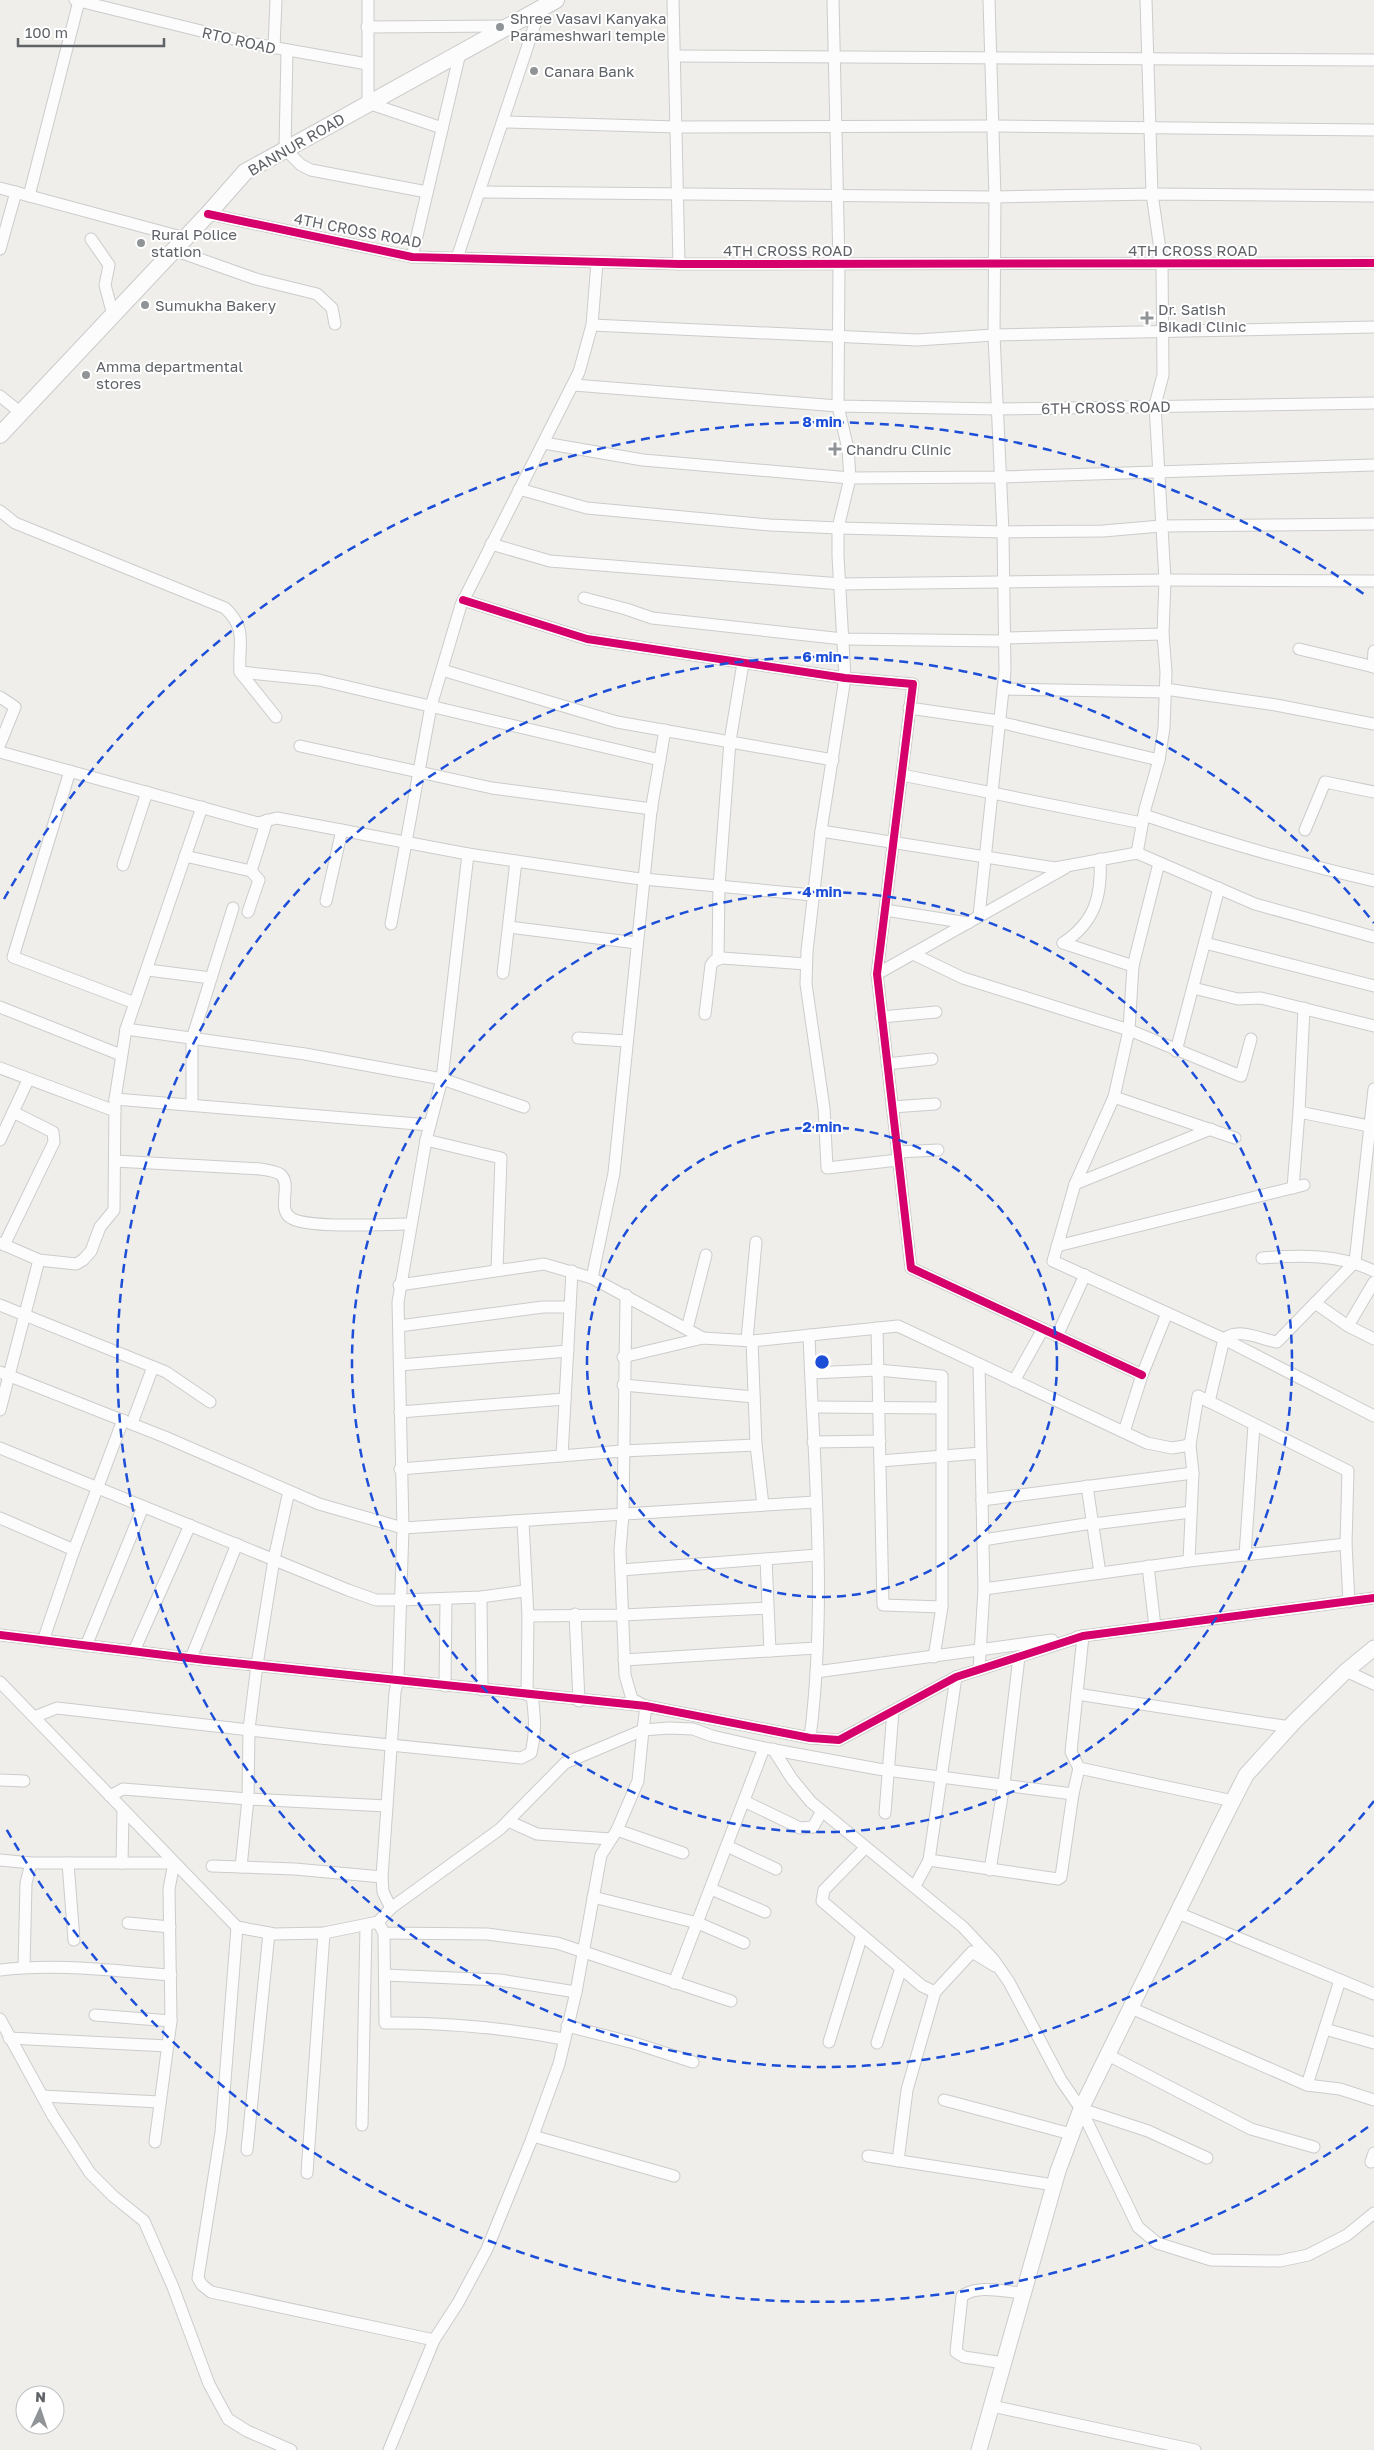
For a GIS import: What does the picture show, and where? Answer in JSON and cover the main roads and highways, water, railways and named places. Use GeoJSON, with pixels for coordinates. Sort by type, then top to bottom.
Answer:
{"type":"FeatureCollection","features":[{"type":"Feature","properties":{"kind":"main road","name":"BANNUR ROAD"},"geometry":{"type":"LineString","coordinates":[[0,435],[208,214],[245,172],[556,0]]}},
{"type":"Feature","properties":{"kind":"place","name":"Shree Vasavi Kanyaka Parameshwari temple"},"geometry":{"type":"Point","coordinates":[500,27]}},
{"type":"Feature","properties":{"kind":"place","name":"Canara Bank"},"geometry":{"type":"Point","coordinates":[534,71]}},
{"type":"Feature","properties":{"kind":"place","name":"Rural Police station"},"geometry":{"type":"Point","coordinates":[141,243]}},
{"type":"Feature","properties":{"kind":"place","name":"Sumukha Bakery"},"geometry":{"type":"Point","coordinates":[145,305]}},
{"type":"Feature","properties":{"kind":"place","name":"Dr. Satish Bikadi Clinic"},"geometry":{"type":"Point","coordinates":[1147,318]}},
{"type":"Feature","properties":{"kind":"place","name":"Amma departmental stores"},"geometry":{"type":"Point","coordinates":[86,375]}},
{"type":"Feature","properties":{"kind":"place","name":"Chandru Clinic"},"geometry":{"type":"Point","coordinates":[835,449]}}]}
